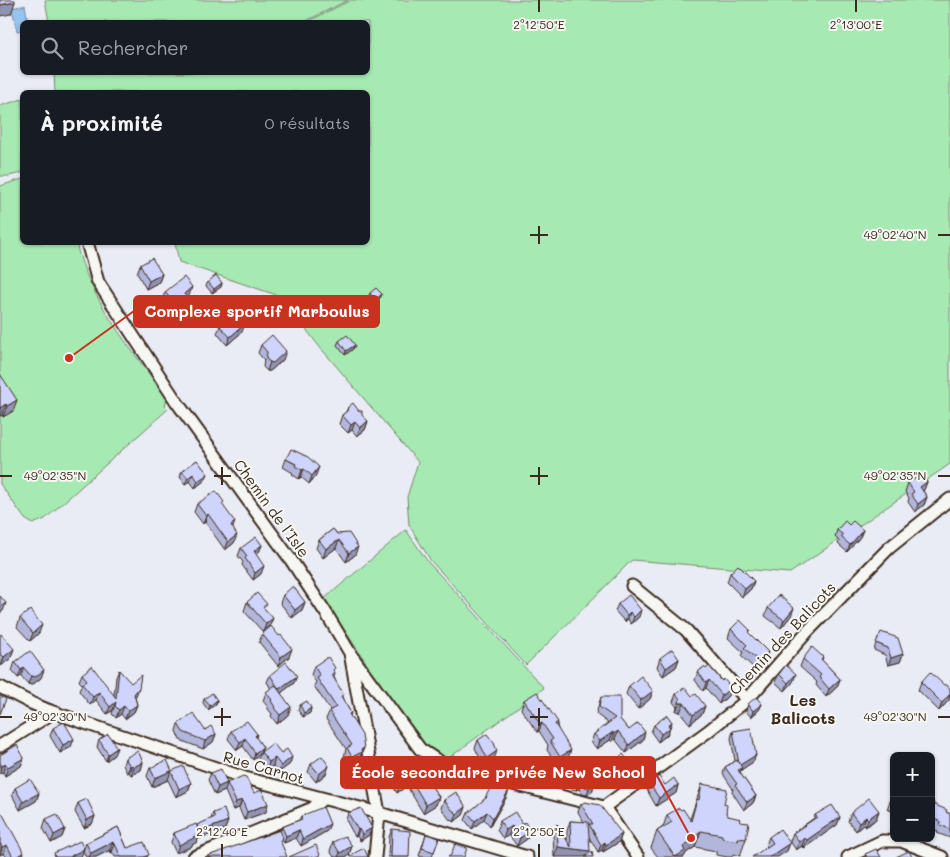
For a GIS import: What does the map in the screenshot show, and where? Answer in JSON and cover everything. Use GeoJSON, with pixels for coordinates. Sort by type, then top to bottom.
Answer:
{"type":"FeatureCollection","features":[{"type":"Feature","properties":{"kind":"street","name":"Chemin de l’Isle"},"geometry":{"type":"LineString","coordinates":[[88,245],[98,282],[176,401],[291,560],[350,653],[379,813],[375,857]]}},
{"type":"Feature","properties":{"kind":"street","name":"Chemin des Balicots"},"geometry":{"type":"LineString","coordinates":[[604,807],[707,732],[747,700],[806,633],[889,548],[950,499]]}},
{"type":"Feature","properties":{"kind":"street"},"geometry":{"type":"LineString","coordinates":[[632,586],[686,630],[747,700]]}},
{"type":"Feature","properties":{"kind":"street"},"geometry":{"type":"LineString","coordinates":[[350,653],[420,749],[449,768],[604,807],[638,857]]}},
{"type":"Feature","properties":{"kind":"street","name":"Rue Carnot"},"geometry":{"type":"LineString","coordinates":[[0,687],[50,711],[245,778],[379,813],[527,857]]}},
{"type":"Feature","properties":{"kind":"street"},"geometry":{"type":"LineString","coordinates":[[0,746],[46,717],[50,711]]}},
{"type":"Feature","properties":{"kind":"street"},"geometry":{"type":"LineString","coordinates":[[194,857],[313,808],[322,799]]}},
{"type":"Feature","properties":{"kind":"street"},"geometry":{"type":"LineString","coordinates":[[848,857],[882,841],[901,841],[942,857]]}},
{"type":"Feature","properties":{"kind":"green space"},"geometry":{"type":"Polygon","coordinates":[[[45,0],[348,0],[308,20],[49,20],[45,0]]]}},
{"type":"Feature","properties":{"kind":"green space"},"geometry":{"type":"Polygon","coordinates":[[[351,0],[950,0],[950,464],[790,573],[632,560],[526,665],[431,561],[409,525],[407,497],[418,462],[318,345],[299,320],[294,301],[179,262],[175,245],[370,245],[370,90],[55,90],[54,75],[370,75],[370,20],[311,20],[351,0]]]}},
{"type":"Feature","properties":{"kind":"green space"},"geometry":{"type":"Polygon","coordinates":[[[20,100],[20,173],[9,176],[0,176],[0,106],[20,100]]]}},
{"type":"Feature","properties":{"kind":"green space"},"geometry":{"type":"Polygon","coordinates":[[[20,180],[20,245],[77,245],[82,264],[102,305],[167,398],[165,406],[168,409],[45,519],[33,524],[25,519],[0,484],[0,186],[20,180]]]}},
{"type":"Feature","properties":{"kind":"green space"},"geometry":{"type":"Polygon","coordinates":[[[406,530],[428,562],[544,688],[446,760],[441,753],[437,755],[424,747],[364,667],[365,661],[324,599],[406,530]]]}},
{"type":"Feature","properties":{"kind":"water"},"geometry":{"type":"Polygon","coordinates":[[[25,5],[28,20],[20,20],[20,30],[17,31],[12,8],[25,5]]]}},
{"type":"Feature","properties":{"kind":"building"},"geometry":{"type":"Polygon","coordinates":[[[0,0],[15,0],[15,2],[0,5],[0,0]]]}},
{"type":"Feature","properties":{"kind":"building"},"geometry":{"type":"Polygon","coordinates":[[[152,258],[162,274],[149,281],[140,265],[152,258]]]}},
{"type":"Feature","properties":{"kind":"building"},"geometry":{"type":"Polygon","coordinates":[[[216,275],[222,283],[214,289],[208,282],[216,275]]]}},
{"type":"Feature","properties":{"kind":"building"},"geometry":{"type":"Polygon","coordinates":[[[184,277],[192,287],[184,294],[191,303],[180,311],[165,292],[184,277]]]}},
{"type":"Feature","properties":{"kind":"building"},"geometry":{"type":"Polygon","coordinates":[[[376,288],[382,294],[375,300],[370,293],[376,288]]]}},
{"type":"Feature","properties":{"kind":"building"},"geometry":{"type":"Polygon","coordinates":[[[232,305],[238,312],[236,314],[245,324],[230,337],[220,326],[225,322],[219,315],[232,305]]]}},
{"type":"Feature","properties":{"kind":"building"},"geometry":{"type":"Polygon","coordinates":[[[272,335],[286,351],[273,363],[266,359],[267,352],[261,345],[272,335]]]}},
{"type":"Feature","properties":{"kind":"building"},"geometry":{"type":"Polygon","coordinates":[[[347,335],[355,345],[346,351],[339,341],[347,335]]]}},
{"type":"Feature","properties":{"kind":"building"},"geometry":{"type":"Polygon","coordinates":[[[0,374],[17,400],[0,408],[0,374]]]}},
{"type":"Feature","properties":{"kind":"building"},"geometry":{"type":"Polygon","coordinates":[[[353,403],[359,411],[362,411],[362,415],[368,421],[360,428],[355,422],[351,425],[342,415],[353,403]]]}},
{"type":"Feature","properties":{"kind":"building"},"geometry":{"type":"Polygon","coordinates":[[[291,449],[308,457],[319,467],[312,476],[286,459],[291,449]]]}},
{"type":"Feature","properties":{"kind":"building"},"geometry":{"type":"Polygon","coordinates":[[[197,460],[208,474],[198,481],[193,474],[188,478],[182,471],[197,460]]]}},
{"type":"Feature","properties":{"kind":"building"},"geometry":{"type":"Polygon","coordinates":[[[922,474],[927,482],[920,487],[927,497],[918,504],[911,494],[914,492],[908,483],[922,474]]]}},
{"type":"Feature","properties":{"kind":"building"},"geometry":{"type":"Polygon","coordinates":[[[216,491],[224,502],[222,504],[235,522],[231,525],[237,535],[228,542],[208,514],[206,516],[197,504],[216,491]]]}},
{"type":"Feature","properties":{"kind":"building"},"geometry":{"type":"Polygon","coordinates":[[[845,521],[849,525],[853,521],[863,530],[850,545],[841,537],[843,535],[837,530],[845,521]]]}},
{"type":"Feature","properties":{"kind":"building"},"geometry":{"type":"Polygon","coordinates":[[[333,529],[337,534],[349,533],[358,547],[349,553],[339,540],[326,549],[319,540],[333,529]]]}},
{"type":"Feature","properties":{"kind":"building"},"geometry":{"type":"Polygon","coordinates":[[[256,537],[262,545],[254,551],[264,566],[255,573],[241,548],[256,537]]]}},
{"type":"Feature","properties":{"kind":"building"},"geometry":{"type":"Polygon","coordinates":[[[738,565],[754,581],[745,589],[730,573],[738,565]]]}},
{"type":"Feature","properties":{"kind":"building"},"geometry":{"type":"Polygon","coordinates":[[[293,586],[305,602],[295,610],[283,595],[293,586]]]}},
{"type":"Feature","properties":{"kind":"building"},"geometry":{"type":"Polygon","coordinates":[[[257,593],[267,604],[263,607],[273,618],[266,624],[247,602],[257,593]]]}},
{"type":"Feature","properties":{"kind":"building"},"geometry":{"type":"Polygon","coordinates":[[[629,595],[641,610],[634,617],[630,612],[627,615],[618,604],[629,595]]]}},
{"type":"Feature","properties":{"kind":"building"},"geometry":{"type":"Polygon","coordinates":[[[779,595],[794,608],[784,620],[768,608],[779,595]]]}},
{"type":"Feature","properties":{"kind":"building"},"geometry":{"type":"Polygon","coordinates":[[[0,596],[6,603],[0,607],[0,596]]]}},
{"type":"Feature","properties":{"kind":"building"},"geometry":{"type":"Polygon","coordinates":[[[30,610],[42,625],[33,633],[20,618],[30,610]]]}},
{"type":"Feature","properties":{"kind":"building"},"geometry":{"type":"Polygon","coordinates":[[[740,620],[750,630],[748,632],[768,652],[759,661],[744,648],[747,645],[731,629],[740,620]]]}},
{"type":"Feature","properties":{"kind":"building"},"geometry":{"type":"Polygon","coordinates":[[[271,626],[292,649],[281,657],[262,634],[271,626]]]}},
{"type":"Feature","properties":{"kind":"building"},"geometry":{"type":"Polygon","coordinates":[[[881,632],[898,638],[903,654],[891,658],[888,648],[876,643],[881,632]]]}},
{"type":"Feature","properties":{"kind":"building"},"geometry":{"type":"Polygon","coordinates":[[[1,634],[14,649],[4,657],[0,653],[1,634]]]}},
{"type":"Feature","properties":{"kind":"building"},"geometry":{"type":"Polygon","coordinates":[[[812,647],[823,657],[821,659],[840,679],[829,689],[819,677],[821,675],[803,659],[812,647]]]}},
{"type":"Feature","properties":{"kind":"building"},"geometry":{"type":"Polygon","coordinates":[[[672,649],[679,659],[666,668],[660,658],[672,649]]]}},
{"type":"Feature","properties":{"kind":"building"},"geometry":{"type":"Polygon","coordinates":[[[30,651],[44,670],[35,677],[31,676],[24,668],[21,670],[15,662],[30,651]]]}},
{"type":"Feature","properties":{"kind":"building"},"geometry":{"type":"Polygon","coordinates":[[[328,657],[335,668],[333,670],[335,673],[332,675],[344,695],[341,696],[362,735],[364,748],[361,750],[362,752],[352,757],[347,748],[352,745],[329,711],[336,707],[317,678],[320,676],[314,666],[328,657]]]}},
{"type":"Feature","properties":{"kind":"building"},"geometry":{"type":"Polygon","coordinates":[[[286,662],[297,676],[279,689],[270,675],[286,662]]]}},
{"type":"Feature","properties":{"kind":"building"},"geometry":{"type":"Polygon","coordinates":[[[786,665],[796,674],[788,683],[779,674],[786,665]]]}},
{"type":"Feature","properties":{"kind":"building"},"geometry":{"type":"Polygon","coordinates":[[[92,666],[116,698],[119,670],[131,683],[141,675],[139,688],[134,694],[137,705],[128,711],[124,706],[119,710],[115,706],[116,702],[110,707],[99,692],[93,697],[82,684],[87,680],[82,674],[92,666]]]}},
{"type":"Feature","properties":{"kind":"building"},"geometry":{"type":"Polygon","coordinates":[[[709,666],[731,688],[722,695],[709,680],[706,683],[698,672],[704,667],[706,669],[709,666]]]}},
{"type":"Feature","properties":{"kind":"building"},"geometry":{"type":"Polygon","coordinates":[[[930,672],[950,689],[950,694],[942,703],[921,682],[930,672]]]}},
{"type":"Feature","properties":{"kind":"building"},"geometry":{"type":"Polygon","coordinates":[[[641,676],[653,691],[641,700],[629,686],[641,676]]]}},
{"type":"Feature","properties":{"kind":"building"},"geometry":{"type":"Polygon","coordinates":[[[275,685],[291,707],[280,715],[266,692],[275,685]]]}},
{"type":"Feature","properties":{"kind":"building"},"geometry":{"type":"Polygon","coordinates":[[[685,687],[692,696],[696,694],[705,706],[693,715],[684,703],[679,703],[680,699],[676,694],[685,687]]]}},
{"type":"Feature","properties":{"kind":"building"},"geometry":{"type":"Polygon","coordinates":[[[537,692],[558,722],[555,724],[571,750],[560,757],[550,741],[553,739],[524,700],[537,692]]]}},
{"type":"Feature","properties":{"kind":"building"},"geometry":{"type":"Polygon","coordinates":[[[212,693],[217,700],[210,706],[204,699],[212,693]]]}},
{"type":"Feature","properties":{"kind":"building"},"geometry":{"type":"Polygon","coordinates":[[[0,696],[6,699],[0,714],[0,696]]]}},
{"type":"Feature","properties":{"kind":"building"},"geometry":{"type":"Polygon","coordinates":[[[601,697],[620,697],[620,719],[629,730],[638,723],[645,732],[629,745],[618,731],[614,734],[613,732],[600,741],[594,734],[615,718],[599,707],[601,697]]]}},
{"type":"Feature","properties":{"kind":"building"},"geometry":{"type":"Polygon","coordinates":[[[756,697],[762,704],[753,711],[748,704],[756,697]]]}},
{"type":"Feature","properties":{"kind":"building"},"geometry":{"type":"Polygon","coordinates":[[[307,701],[311,708],[304,713],[300,705],[307,701]]]}},
{"type":"Feature","properties":{"kind":"building"},"geometry":{"type":"Polygon","coordinates":[[[193,713],[205,730],[211,726],[216,734],[205,741],[183,732],[178,724],[193,713]]]}},
{"type":"Feature","properties":{"kind":"building"},"geometry":{"type":"Polygon","coordinates":[[[667,715],[672,722],[668,725],[670,728],[661,734],[654,725],[667,715]]]}},
{"type":"Feature","properties":{"kind":"building"},"geometry":{"type":"Polygon","coordinates":[[[247,721],[257,734],[255,736],[263,747],[255,753],[245,738],[240,742],[231,731],[247,721]]]}},
{"type":"Feature","properties":{"kind":"building"},"geometry":{"type":"Polygon","coordinates":[[[64,722],[74,739],[63,745],[53,728],[64,722]]]}},
{"type":"Feature","properties":{"kind":"building"},"geometry":{"type":"Polygon","coordinates":[[[751,728],[756,755],[740,765],[742,768],[738,770],[756,796],[747,802],[725,767],[737,760],[739,764],[733,731],[751,728]]]}},
{"type":"Feature","properties":{"kind":"building"},"geometry":{"type":"Polygon","coordinates":[[[108,734],[117,748],[108,754],[99,740],[108,734]]]}},
{"type":"Feature","properties":{"kind":"building"},"geometry":{"type":"Polygon","coordinates":[[[487,734],[497,751],[487,758],[478,740],[487,734]]]}},
{"type":"Feature","properties":{"kind":"building"},"geometry":{"type":"Polygon","coordinates":[[[273,743],[281,753],[287,749],[292,757],[281,766],[275,758],[269,762],[261,752],[273,743]]]}},
{"type":"Feature","properties":{"kind":"building"},"geometry":{"type":"Polygon","coordinates":[[[17,745],[24,758],[8,767],[6,764],[2,766],[0,755],[17,745]]]}},
{"type":"Feature","properties":{"kind":"building"},"geometry":{"type":"Polygon","coordinates":[[[138,751],[143,762],[134,767],[130,766],[125,758],[138,751]]]}},
{"type":"Feature","properties":{"kind":"building"},"geometry":{"type":"Polygon","coordinates":[[[623,754],[630,763],[618,774],[610,765],[623,754]]]}},
{"type":"Feature","properties":{"kind":"building"},"geometry":{"type":"Polygon","coordinates":[[[322,756],[329,766],[319,774],[311,764],[322,756]]]}},
{"type":"Feature","properties":{"kind":"building"},"geometry":{"type":"Polygon","coordinates":[[[420,759],[428,772],[423,774],[439,797],[426,805],[410,778],[400,784],[392,771],[405,763],[407,766],[420,759]]]}},
{"type":"Feature","properties":{"kind":"building"},"geometry":{"type":"Polygon","coordinates":[[[167,760],[172,771],[183,766],[191,783],[179,789],[171,771],[155,778],[150,768],[167,760]]]}},
{"type":"Feature","properties":{"kind":"building"},"geometry":{"type":"Polygon","coordinates":[[[582,766],[594,785],[589,788],[585,787],[581,782],[578,784],[573,782],[571,778],[575,775],[573,772],[582,766]]]}},
{"type":"Feature","properties":{"kind":"building"},"geometry":{"type":"Polygon","coordinates":[[[221,769],[227,783],[218,787],[211,773],[221,769]]]}},
{"type":"Feature","properties":{"kind":"building"},"geometry":{"type":"Polygon","coordinates":[[[243,776],[246,777],[254,793],[262,790],[268,804],[247,812],[242,800],[236,802],[227,783],[243,776]]]}},
{"type":"Feature","properties":{"kind":"building"},"geometry":{"type":"Polygon","coordinates":[[[659,776],[665,785],[674,778],[678,785],[659,798],[649,783],[659,776]]]}},
{"type":"Feature","properties":{"kind":"building"},"geometry":{"type":"Polygon","coordinates":[[[30,779],[39,793],[23,802],[15,788],[30,779]]]}},
{"type":"Feature","properties":{"kind":"building"},"geometry":{"type":"Polygon","coordinates":[[[702,784],[727,789],[724,804],[727,805],[726,813],[728,816],[741,819],[740,822],[749,823],[746,839],[738,838],[738,841],[722,838],[722,835],[701,831],[688,840],[690,842],[683,847],[685,851],[675,857],[657,831],[672,822],[667,815],[679,808],[683,809],[691,821],[697,799],[699,800],[702,784]]]}},
{"type":"Feature","properties":{"kind":"building"},"geometry":{"type":"Polygon","coordinates":[[[492,785],[499,789],[501,786],[509,790],[493,818],[487,812],[475,821],[468,813],[487,797],[492,785]]]}},
{"type":"Feature","properties":{"kind":"building"},"geometry":{"type":"Polygon","coordinates":[[[456,792],[466,807],[457,814],[444,800],[456,792]]]}},
{"type":"Feature","properties":{"kind":"building"},"geometry":{"type":"Polygon","coordinates":[[[869,798],[879,811],[868,819],[866,817],[859,823],[851,813],[869,798]]]}},
{"type":"Feature","properties":{"kind":"building"},"geometry":{"type":"Polygon","coordinates":[[[87,799],[95,816],[87,820],[78,803],[87,799]]]}},
{"type":"Feature","properties":{"kind":"building"},"geometry":{"type":"Polygon","coordinates":[[[585,802],[600,805],[622,834],[606,845],[605,842],[601,845],[589,824],[593,824],[581,804],[585,802]]]}},
{"type":"Feature","properties":{"kind":"building"},"geometry":{"type":"Polygon","coordinates":[[[832,805],[840,817],[807,840],[805,838],[799,842],[793,833],[817,817],[815,815],[832,805]]]}},
{"type":"Feature","properties":{"kind":"building"},"geometry":{"type":"Polygon","coordinates":[[[935,805],[947,810],[946,812],[950,814],[950,829],[940,825],[941,822],[935,819],[935,805]]]}},
{"type":"Feature","properties":{"kind":"building"},"geometry":{"type":"Polygon","coordinates":[[[323,807],[330,824],[303,839],[299,830],[286,836],[282,827],[302,819],[301,816],[323,807]]]}},
{"type":"Feature","properties":{"kind":"building"},"geometry":{"type":"Polygon","coordinates":[[[361,808],[372,828],[362,834],[348,813],[361,808]]]}},
{"type":"Feature","properties":{"kind":"building"},"geometry":{"type":"Polygon","coordinates":[[[224,809],[228,821],[199,832],[197,825],[215,817],[213,813],[224,809]]]}},
{"type":"Feature","properties":{"kind":"building"},"geometry":{"type":"Polygon","coordinates":[[[515,812],[522,824],[525,822],[530,831],[520,838],[512,826],[506,830],[500,821],[515,812]]]}},
{"type":"Feature","properties":{"kind":"building"},"geometry":{"type":"Polygon","coordinates":[[[0,813],[2,813],[24,853],[13,857],[7,845],[2,847],[0,843],[0,813]]]}},
{"type":"Feature","properties":{"kind":"building"},"geometry":{"type":"Polygon","coordinates":[[[57,814],[65,829],[54,835],[46,819],[57,814]]]}},
{"type":"Feature","properties":{"kind":"building"},"geometry":{"type":"Polygon","coordinates":[[[570,821],[588,822],[590,851],[558,847],[557,824],[571,847],[570,821]]]}},
{"type":"Feature","properties":{"kind":"building"},"geometry":{"type":"Polygon","coordinates":[[[196,824],[200,834],[179,845],[174,833],[196,824]]]}},
{"type":"Feature","properties":{"kind":"building"},"geometry":{"type":"Polygon","coordinates":[[[118,827],[127,848],[144,842],[149,855],[144,857],[121,857],[113,842],[91,853],[86,843],[118,827]]]}},
{"type":"Feature","properties":{"kind":"building"},"geometry":{"type":"Polygon","coordinates":[[[392,829],[410,831],[409,857],[391,857],[392,829]]]}},
{"type":"Feature","properties":{"kind":"building"},"geometry":{"type":"Polygon","coordinates":[[[780,829],[790,843],[769,857],[752,857],[773,843],[769,837],[780,829]]]}},
{"type":"Feature","properties":{"kind":"building"},"geometry":{"type":"Polygon","coordinates":[[[280,830],[283,839],[280,840],[287,857],[205,857],[280,830]]]}},
{"type":"Feature","properties":{"kind":"building"},"geometry":{"type":"Polygon","coordinates":[[[426,834],[439,838],[434,852],[422,848],[426,834]]]}},
{"type":"Feature","properties":{"kind":"building"},"geometry":{"type":"Polygon","coordinates":[[[345,836],[352,846],[340,853],[333,842],[345,836]]]}},
{"type":"Feature","properties":{"kind":"building"},"geometry":{"type":"Polygon","coordinates":[[[80,841],[84,849],[71,857],[55,857],[54,853],[80,841]]]}},
{"type":"Feature","properties":{"kind":"building"},"geometry":{"type":"Polygon","coordinates":[[[455,844],[467,848],[464,857],[448,857],[451,855],[455,844]]]}},
{"type":"Feature","properties":{"kind":"building"},"geometry":{"type":"Polygon","coordinates":[[[316,845],[320,855],[315,857],[289,857],[316,845]]]}},
{"type":"Feature","properties":{"kind":"building"},"geometry":{"type":"Polygon","coordinates":[[[364,848],[368,857],[349,856],[364,848]]]}},
{"type":"Feature","properties":{"kind":"building"},"geometry":{"type":"Polygon","coordinates":[[[876,849],[881,857],[867,857],[865,854],[876,849]]]}},
{"type":"Feature","properties":{"kind":"building"},"geometry":{"type":"Polygon","coordinates":[[[592,851],[593,857],[585,857],[592,851]]]}},
{"type":"Feature","properties":{"kind":"building"},"geometry":{"type":"Polygon","coordinates":[[[909,851],[912,857],[896,857],[909,851]]]}},
{"type":"Feature","properties":{"kind":"place","name":"Complexe sportif Marboulus"},"geometry":{"type":"Point","coordinates":[69,358]}},
{"type":"Feature","properties":{"kind":"place","name":"École secondaire privée New School"},"geometry":{"type":"Point","coordinates":[691,838]}},
{"type":"Feature","properties":{"kind":"district","name":"Les Balicots"},"geometry":{"type":"Point","coordinates":[803,708]}}]}
